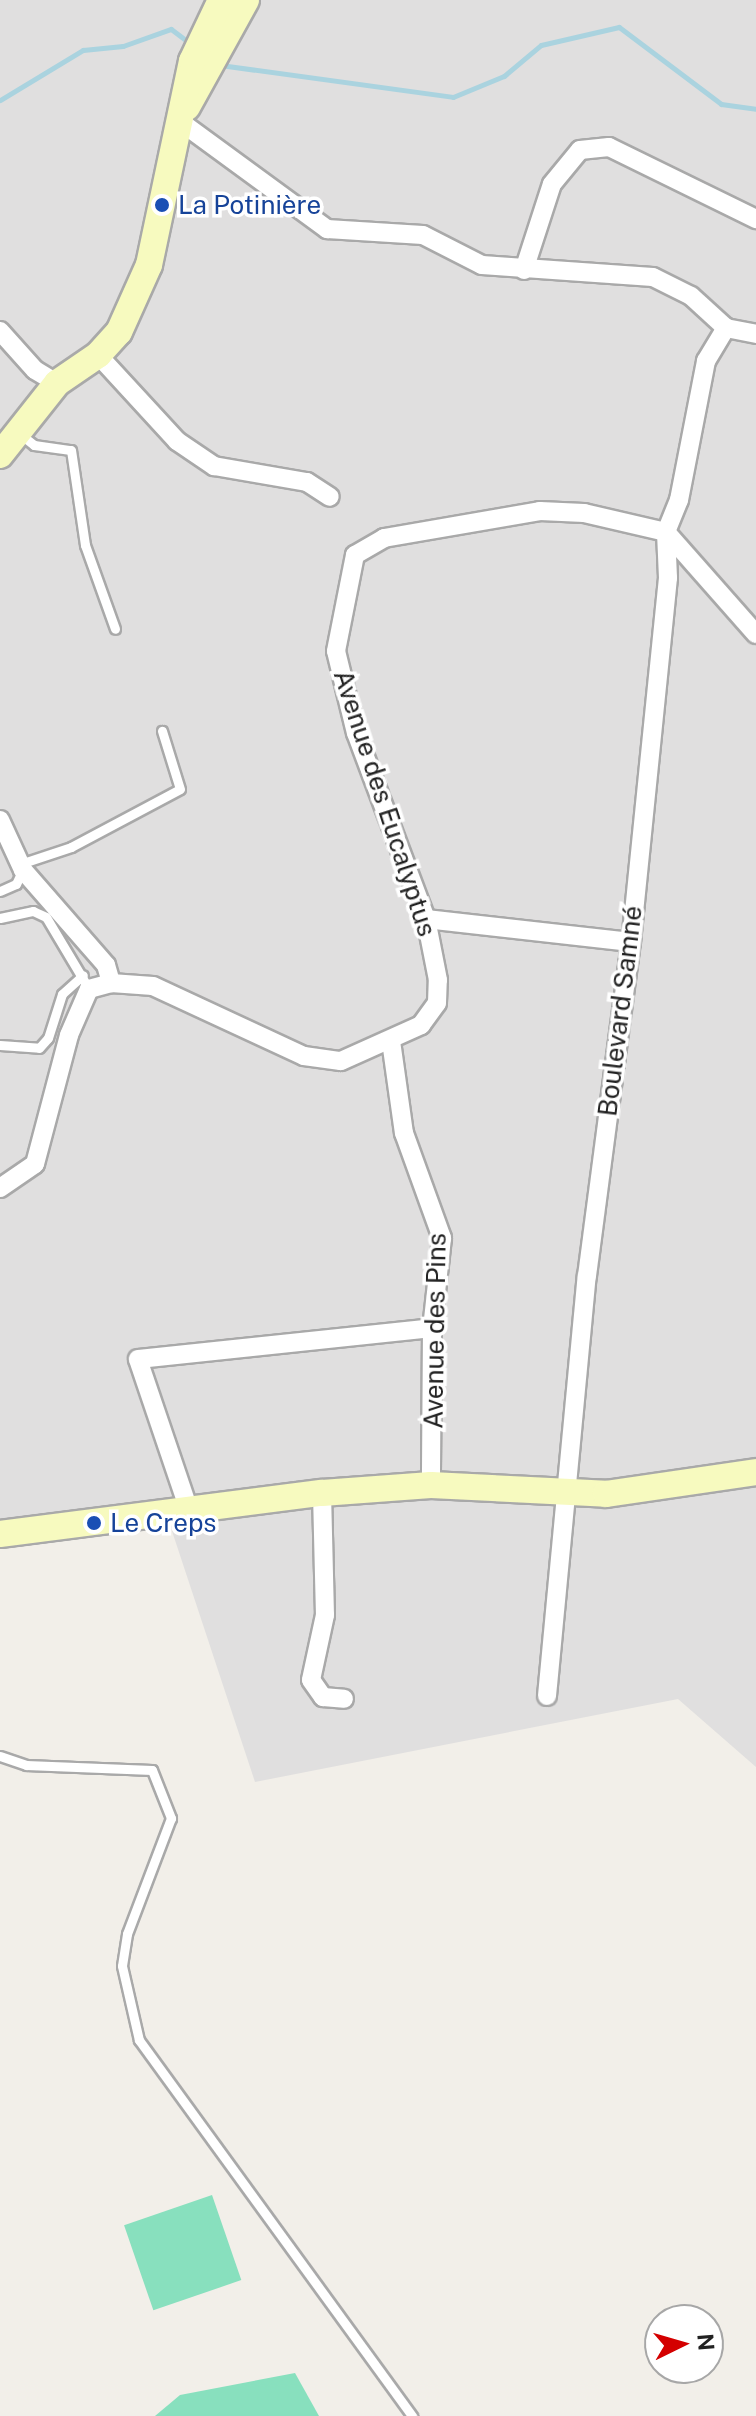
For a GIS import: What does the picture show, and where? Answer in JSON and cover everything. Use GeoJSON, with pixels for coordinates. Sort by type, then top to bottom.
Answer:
{"type":"FeatureCollection","features":[{"type":"Feature","properties":{"kind":"street"},"geometry":{"type":"LineString","coordinates":[[0,455],[20,434],[57,383],[98,355],[119,332],[149,265],[192,61],[221,0]]}},
{"type":"Feature","properties":{"kind":"street"},"geometry":{"type":"LineString","coordinates":[[178,120],[210,72],[246,0]]}},
{"type":"Feature","properties":{"kind":"street"},"geometry":{"type":"LineString","coordinates":[[178,120],[327,229],[423,235],[482,265],[653,277],[691,296],[726,328],[756,334]]}},
{"type":"Feature","properties":{"kind":"street"},"geometry":{"type":"LineString","coordinates":[[524,270],[552,184],[580,150],[609,147],[756,219]]}},
{"type":"Feature","properties":{"kind":"street"},"geometry":{"type":"LineString","coordinates":[[726,328],[700,376],[679,500],[666,532],[756,634]]}},
{"type":"Feature","properties":{"kind":"street"},"geometry":{"type":"LineString","coordinates":[[0,331],[35,370],[57,383]]}},
{"type":"Feature","properties":{"kind":"street"},"geometry":{"type":"LineString","coordinates":[[98,355],[177,441],[214,466],[307,482],[330,497]]}},
{"type":"Feature","properties":{"kind":"street","name":"Avenue des Eucalyptus"},"geometry":{"type":"LineString","coordinates":[[86,982],[153,986],[304,1056],[341,1061],[421,1025],[437,1003],[438,980],[426,919],[356,733],[336,651],[355,555],[384,538],[540,511],[584,513],[666,532]]}},
{"type":"Feature","properties":{"kind":"street","name":"Boulevard Samné"},"geometry":{"type":"LineString","coordinates":[[547,1696],[589,1261],[631,942],[668,578],[666,532]]}},
{"type":"Feature","properties":{"kind":"street"},"geometry":{"type":"LineString","coordinates":[[0,820],[21,867],[106,965],[111,983]]}},
{"type":"Feature","properties":{"kind":"street"},"geometry":{"type":"LineString","coordinates":[[426,919],[631,942]]}},
{"type":"Feature","properties":{"kind":"street"},"geometry":{"type":"LineString","coordinates":[[0,1188],[35,1164],[86,982]]}},
{"type":"Feature","properties":{"kind":"street","name":"Avenue des Pins"},"geometry":{"type":"LineString","coordinates":[[391,1041],[404,1133],[442,1238],[432,1328],[431,1485]]}},
{"type":"Feature","properties":{"kind":"street"},"geometry":{"type":"LineString","coordinates":[[189,1510],[138,1359],[432,1328]]}},
{"type":"Feature","properties":{"kind":"street"},"geometry":{"type":"LineString","coordinates":[[0,1534],[322,1493],[431,1485],[606,1494],[756,1472]]}},
{"type":"Feature","properties":{"kind":"street"},"geometry":{"type":"LineString","coordinates":[[322,1493],[325,1615],[311,1680],[323,1697],[344,1699]]}},
{"type":"Feature","properties":{"kind":"lane"},"geometry":{"type":"LineString","coordinates":[[20,434],[34,445],[71,450],[85,545],[115,629]]}},
{"type":"Feature","properties":{"kind":"lane"},"geometry":{"type":"LineString","coordinates":[[0,891],[16,884],[21,867],[71,847],[180,789],[162,731]]}},
{"type":"Feature","properties":{"kind":"lane"},"geometry":{"type":"LineString","coordinates":[[0,918],[33,911],[46,917],[86,982],[62,994],[48,1038],[39,1048],[0,1045]]}},
{"type":"Feature","properties":{"kind":"lane"},"geometry":{"type":"LineString","coordinates":[[0,1756],[26,1765],[152,1770],[171,1818],[127,1934],[122,1966],[139,2040],[412,2416]]}},
{"type":"Feature","properties":{"kind":"shaded area"},"geometry":{"type":"Polygon","coordinates":[[[0,0],[756,0],[756,1767],[678,1699],[255,1782],[168,1519],[0,1546],[0,0]]]}},
{"type":"Feature","properties":{"kind":"green space"},"geometry":{"type":"Polygon","coordinates":[[[212,2195],[241,2280],[153,2310],[124,2225],[212,2195]]]}},
{"type":"Feature","properties":{"kind":"green space"},"geometry":{"type":"Polygon","coordinates":[[[295,2373],[319,2416],[155,2416],[180,2395],[295,2373]]]}},
{"type":"Feature","properties":{"kind":"waterway"},"geometry":{"type":"LineString","coordinates":[[220,65],[453,97],[504,76],[541,45],[619,27],[721,104],[756,109]]}},
{"type":"Feature","properties":{"kind":"waterway"},"geometry":{"type":"LineString","coordinates":[[0,100],[83,50],[123,46],[171,29],[192,45]]}},
{"type":"Feature","properties":{"kind":"place","name":"La Potinière"},"geometry":{"type":"Point","coordinates":[162,205]}},
{"type":"Feature","properties":{"kind":"place","name":"Le Creps"},"geometry":{"type":"Point","coordinates":[94,1523]}}]}
